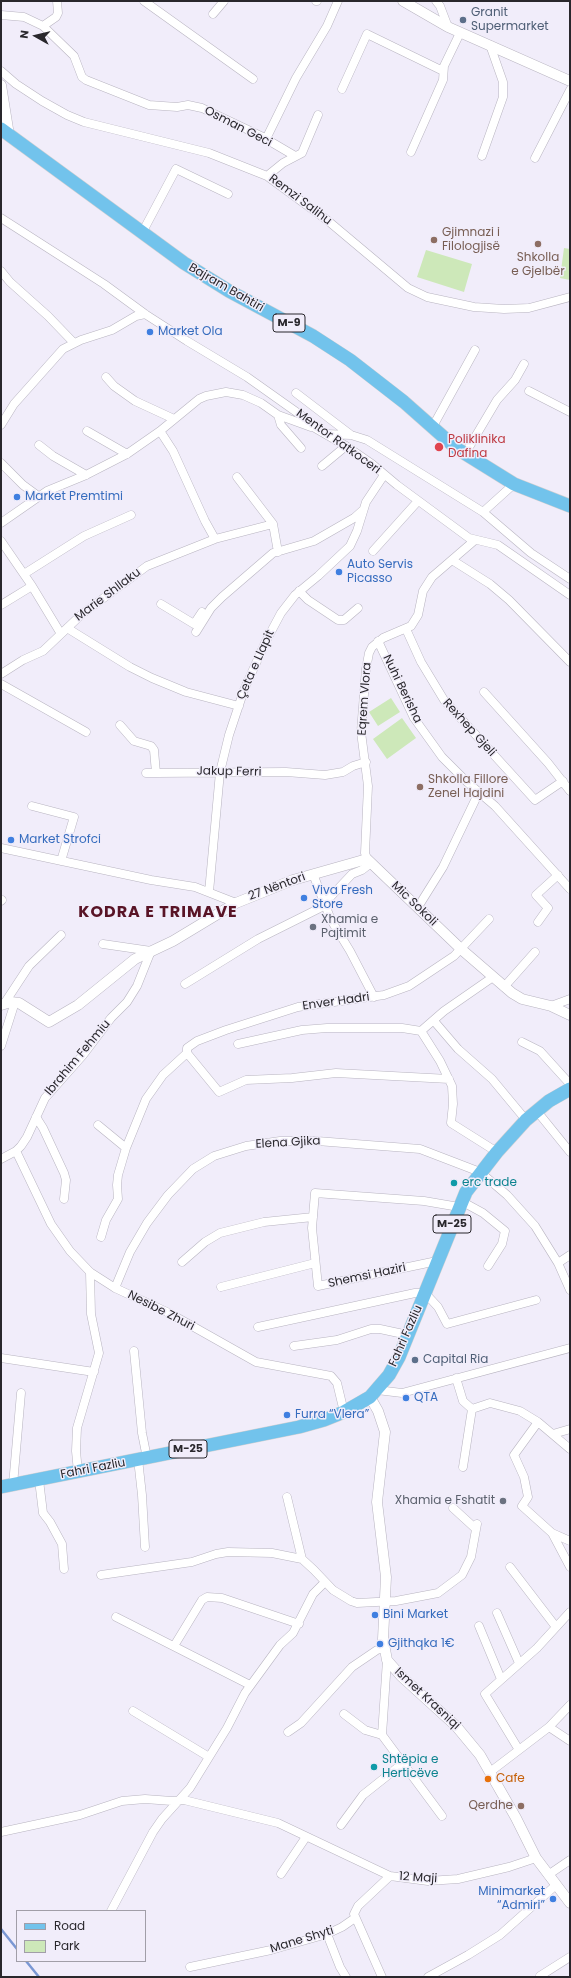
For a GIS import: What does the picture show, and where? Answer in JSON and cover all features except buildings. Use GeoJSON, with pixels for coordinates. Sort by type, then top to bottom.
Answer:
{"type":"FeatureCollection","features":[{"type":"Feature","properties":{"kind":"main road","name":"Bajram Bahtiri"},"geometry":{"type":"LineString","coordinates":[[5,132],[184,263],[229,291],[313,336],[350,360],[404,402],[432,428],[465,454],[514,484],[570,506]]}},
{"type":"Feature","properties":{"kind":"main road","name":"Fahri Fazliu"},"geometry":{"type":"LineString","coordinates":[[7,1486],[324,1420],[344,1412],[374,1394],[389,1375],[399,1357],[460,1204],[480,1172],[536,1110],[570,1089]]}},
{"type":"Feature","properties":{"kind":"street"},"geometry":{"type":"LineString","coordinates":[[43,26],[56,17],[58,13],[57,1]]}},
{"type":"Feature","properties":{"kind":"street"},"geometry":{"type":"LineString","coordinates":[[144,1],[252,79]]}},
{"type":"Feature","properties":{"kind":"street"},"geometry":{"type":"LineString","coordinates":[[213,14],[224,1]]}},
{"type":"Feature","properties":{"kind":"street"},"geometry":{"type":"LineString","coordinates":[[266,139],[296,78],[327,26],[338,1]]}},
{"type":"Feature","properties":{"kind":"street"},"geometry":{"type":"LineString","coordinates":[[403,1],[460,33],[570,81]]}},
{"type":"Feature","properties":{"kind":"street"},"geometry":{"type":"LineString","coordinates":[[436,1],[440,6],[448,27]]}},
{"type":"Feature","properties":{"kind":"street","name":"Osman Geci"},"geometry":{"type":"LineString","coordinates":[[1,15],[24,17],[43,26],[74,56],[82,77],[86,80],[149,105],[177,107],[188,105],[202,108],[266,139],[295,156]]}},
{"type":"Feature","properties":{"kind":"street"},"geometry":{"type":"LineString","coordinates":[[411,152],[443,80],[443,71],[460,33]]}},
{"type":"Feature","properties":{"kind":"street"},"geometry":{"type":"LineString","coordinates":[[342,90],[367,34],[443,71]]}},
{"type":"Feature","properties":{"kind":"street"},"geometry":{"type":"LineString","coordinates":[[482,156],[503,97],[504,82],[490,45]]}},
{"type":"Feature","properties":{"kind":"street","name":"Remzi Salihu"},"geometry":{"type":"LineString","coordinates":[[1,71],[16,84],[42,101],[67,115],[84,122],[210,153],[267,176],[289,190],[408,288],[427,297],[474,307],[504,309],[536,306],[570,297]]}},
{"type":"Feature","properties":{"kind":"street"},"geometry":{"type":"LineString","coordinates":[[1,85],[5,132]]}},
{"type":"Feature","properties":{"kind":"street"},"geometry":{"type":"LineString","coordinates":[[535,158],[570,90]]}},
{"type":"Feature","properties":{"kind":"street"},"geometry":{"type":"LineString","coordinates":[[267,176],[295,156],[302,153],[318,115]]}},
{"type":"Feature","properties":{"kind":"street"},"geometry":{"type":"LineString","coordinates":[[142,233],[176,169],[228,194]]}},
{"type":"Feature","properties":{"kind":"street","name":"Mentor Ratkoceri"},"geometry":{"type":"LineString","coordinates":[[1,218],[66,259],[146,314],[248,377],[316,428],[346,446],[464,535],[475,540],[498,545],[570,595]]}},
{"type":"Feature","properties":{"kind":"street"},"geometry":{"type":"LineString","coordinates":[[1,271],[10,282],[48,316],[74,343]]}},
{"type":"Feature","properties":{"kind":"street"},"geometry":{"type":"LineString","coordinates":[[1,425],[14,404],[67,345],[112,330],[136,316],[146,314]]}},
{"type":"Feature","properties":{"kind":"street"},"geometry":{"type":"LineString","coordinates":[[432,428],[475,350]]}},
{"type":"Feature","properties":{"kind":"street"},"geometry":{"type":"LineString","coordinates":[[465,454],[497,400],[515,380],[524,364]]}},
{"type":"Feature","properties":{"kind":"street"},"geometry":{"type":"LineString","coordinates":[[106,377],[114,386],[135,401],[174,419]]}},
{"type":"Feature","properties":{"kind":"street"},"geometry":{"type":"LineString","coordinates":[[529,391],[570,412]]}},
{"type":"Feature","properties":{"kind":"street"},"geometry":{"type":"LineString","coordinates":[[1,523],[38,496],[86,475],[127,454],[160,431],[199,399],[226,392],[252,398],[278,415],[316,428]]}},
{"type":"Feature","properties":{"kind":"street"},"geometry":{"type":"LineString","coordinates":[[296,393],[351,434]]}},
{"type":"Feature","properties":{"kind":"street"},"geometry":{"type":"LineString","coordinates":[[278,415],[281,425],[301,448]]}},
{"type":"Feature","properties":{"kind":"street"},"geometry":{"type":"LineString","coordinates":[[87,431],[127,454]]}},
{"type":"Feature","properties":{"kind":"street"},"geometry":{"type":"LineString","coordinates":[[160,431],[173,451],[205,521],[215,539]]}},
{"type":"Feature","properties":{"kind":"street"},"geometry":{"type":"LineString","coordinates":[[326,434],[351,434],[361,437],[385,451],[483,512],[531,553],[570,579]]}},
{"type":"Feature","properties":{"kind":"street"},"geometry":{"type":"LineString","coordinates":[[39,445],[53,456],[86,475]]}},
{"type":"Feature","properties":{"kind":"street"},"geometry":{"type":"LineString","coordinates":[[322,466],[346,446]]}},
{"type":"Feature","properties":{"kind":"street"},"geometry":{"type":"LineString","coordinates":[[1,463],[23,485],[38,496]]}},
{"type":"Feature","properties":{"kind":"street","name":"Çeta e Llapit"},"geometry":{"type":"LineString","coordinates":[[210,892],[220,772],[238,706],[272,627],[291,599],[350,546],[357,531],[362,510],[370,494],[384,475]]}},
{"type":"Feature","properties":{"kind":"street"},"geometry":{"type":"LineString","coordinates":[[237,477],[273,524],[278,552]]}},
{"type":"Feature","properties":{"kind":"street"},"geometry":{"type":"LineString","coordinates":[[483,512],[514,484]]}},
{"type":"Feature","properties":{"kind":"street"},"geometry":{"type":"LineString","coordinates":[[373,551],[418,501]]}},
{"type":"Feature","properties":{"kind":"street"},"geometry":{"type":"LineString","coordinates":[[196,632],[211,608],[247,575],[273,554],[314,541],[354,518],[362,510]]}},
{"type":"Feature","properties":{"kind":"street"},"geometry":{"type":"LineString","coordinates":[[24,574],[84,536],[131,515]]}},
{"type":"Feature","properties":{"kind":"street","name":"Marie Shllaku"},"geometry":{"type":"LineString","coordinates":[[1,674],[23,660],[43,651],[82,614],[112,594],[139,571],[215,539],[273,524]]}},
{"type":"Feature","properties":{"kind":"street"},"geometry":{"type":"LineString","coordinates":[[378,641],[411,626],[418,615],[423,591],[428,584],[439,571],[475,540]]}},
{"type":"Feature","properties":{"kind":"street"},"geometry":{"type":"LineString","coordinates":[[1,541],[64,631],[130,667],[158,680],[204,697],[238,706]]}},
{"type":"Feature","properties":{"kind":"street"},"geometry":{"type":"LineString","coordinates":[[523,563],[531,553]]}},
{"type":"Feature","properties":{"kind":"street"},"geometry":{"type":"LineString","coordinates":[[452,560],[490,584],[509,600],[570,662]]}},
{"type":"Feature","properties":{"kind":"street"},"geometry":{"type":"LineString","coordinates":[[161,604],[194,624],[216,595],[247,575]]}},
{"type":"Feature","properties":{"kind":"street"},"geometry":{"type":"LineString","coordinates":[[1,605],[32,586]]}},
{"type":"Feature","properties":{"kind":"street"},"geometry":{"type":"LineString","coordinates":[[299,591],[312,603],[338,620],[344,620],[358,608]]}},
{"type":"Feature","properties":{"kind":"street","name":"Rexhep Gjeli"},"geometry":{"type":"LineString","coordinates":[[406,629],[421,662],[444,700],[535,800],[563,781]]}},
{"type":"Feature","properties":{"kind":"street","name":"Eqrem Vlora"},"geometry":{"type":"LineString","coordinates":[[369,861],[365,853],[368,786],[361,732],[366,669],[369,654],[378,641]]}},
{"type":"Feature","properties":{"kind":"street","name":"Nuhi Berisha"},"geometry":{"type":"LineString","coordinates":[[378,641],[414,718],[442,757],[462,778],[495,806],[570,889]]}},
{"type":"Feature","properties":{"kind":"street"},"geometry":{"type":"LineString","coordinates":[[1,684],[86,732]]}},
{"type":"Feature","properties":{"kind":"street"},"geometry":{"type":"LineString","coordinates":[[484,692],[563,781],[570,791]]}},
{"type":"Feature","properties":{"kind":"street"},"geometry":{"type":"LineString","coordinates":[[120,725],[134,740],[151,746],[154,750],[156,773]]}},
{"type":"Feature","properties":{"kind":"street","name":"Jakup Ferri"},"geometry":{"type":"LineString","coordinates":[[146,772],[286,772],[326,775],[343,772],[353,766],[366,762]]}},
{"type":"Feature","properties":{"kind":"street"},"geometry":{"type":"LineString","coordinates":[[418,907],[443,867],[479,792]]}},
{"type":"Feature","properties":{"kind":"street"},"geometry":{"type":"LineString","coordinates":[[32,806],[74,817],[61,861]]}},
{"type":"Feature","properties":{"kind":"street"},"geometry":{"type":"LineString","coordinates":[[1,848],[151,880],[181,884],[210,892],[236,903]]}},
{"type":"Feature","properties":{"kind":"street"},"geometry":{"type":"LineString","coordinates":[[185,984],[258,939],[316,910],[324,904],[352,874],[362,870],[369,861]]}},
{"type":"Feature","properties":{"kind":"street","name":"27 Nëntori"},"geometry":{"type":"LineString","coordinates":[[14,1002],[24,1005],[49,1022],[78,1005],[125,966],[150,951],[173,941],[236,903],[282,884],[313,874],[369,861]]}},
{"type":"Feature","properties":{"kind":"street","name":"Mic Sokoli"},"geometry":{"type":"LineString","coordinates":[[369,861],[461,949],[504,987],[522,999],[551,1006],[570,1015]]}},
{"type":"Feature","properties":{"kind":"street"},"geometry":{"type":"LineString","coordinates":[[313,874],[330,920],[350,951],[374,997]]}},
{"type":"Feature","properties":{"kind":"street"},"geometry":{"type":"LineString","coordinates":[[538,922],[548,908],[536,894],[558,876]]}},
{"type":"Feature","properties":{"kind":"street"},"geometry":{"type":"LineString","coordinates":[[461,949],[489,919]]}},
{"type":"Feature","properties":{"kind":"street"},"geometry":{"type":"LineString","coordinates":[[2,1004],[29,966],[61,935]]}},
{"type":"Feature","properties":{"kind":"street"},"geometry":{"type":"LineString","coordinates":[[102,944],[150,951]]}},
{"type":"Feature","properties":{"kind":"street","name":"Enver Hadri"},"geometry":{"type":"LineString","coordinates":[[101,1237],[106,1220],[118,1199],[117,1180],[126,1148],[144,1105],[154,1086],[175,1063],[187,1053],[187,1048],[209,1037],[298,1007],[374,997],[394,992],[420,981],[461,949]]}},
{"type":"Feature","properties":{"kind":"street","name":"Ibrahim Fehmiu"},"geometry":{"type":"LineString","coordinates":[[1,1159],[16,1151],[27,1137],[45,1098],[127,1002],[137,986],[150,951]]}},
{"type":"Feature","properties":{"kind":"street"},"geometry":{"type":"LineString","coordinates":[[504,987],[520,967],[535,952]]}},
{"type":"Feature","properties":{"kind":"street"},"geometry":{"type":"LineString","coordinates":[[238,1044],[302,1030],[326,1028],[402,1028],[421,1031],[434,1021],[444,1010],[493,977]]}},
{"type":"Feature","properties":{"kind":"street"},"geometry":{"type":"LineString","coordinates":[[551,1006],[570,999]]}},
{"type":"Feature","properties":{"kind":"street"},"geometry":{"type":"LineString","coordinates":[[1,1046],[14,1002],[2,1004]]}},
{"type":"Feature","properties":{"kind":"street"},"geometry":{"type":"LineString","coordinates":[[434,1021],[458,1049],[492,1079],[526,1120]]}},
{"type":"Feature","properties":{"kind":"street"},"geometry":{"type":"LineString","coordinates":[[421,1031],[449,1079],[453,1093],[451,1123],[497,1152]]}},
{"type":"Feature","properties":{"kind":"street"},"geometry":{"type":"LineString","coordinates":[[522,1042],[540,1051],[570,1084]]}},
{"type":"Feature","properties":{"kind":"street"},"geometry":{"type":"LineString","coordinates":[[187,1053],[219,1092],[246,1080],[292,1078],[344,1073],[449,1079]]}},
{"type":"Feature","properties":{"kind":"street"},"geometry":{"type":"LineString","coordinates":[[536,1110],[570,1152]]}},
{"type":"Feature","properties":{"kind":"street"},"geometry":{"type":"LineString","coordinates":[[36,1117],[43,1128],[64,1173],[66,1180],[64,1199]]}},
{"type":"Feature","properties":{"kind":"street"},"geometry":{"type":"LineString","coordinates":[[98,1125],[126,1148]]}},
{"type":"Feature","properties":{"kind":"street","name":"Elena Gjika"},"geometry":{"type":"LineString","coordinates":[[115,1288],[138,1237],[168,1195],[193,1169],[214,1156],[230,1151],[263,1143],[294,1141],[408,1147],[430,1152],[480,1172],[507,1195],[530,1220],[558,1263],[570,1290]]}},
{"type":"Feature","properties":{"kind":"street","name":"Nesibe Zhuri"},"geometry":{"type":"LineString","coordinates":[[16,1151],[52,1224],[70,1251],[90,1272],[115,1288],[169,1313],[256,1362],[332,1376],[338,1383],[344,1412]]}},
{"type":"Feature","properties":{"kind":"street","name":"Shemsi Haziri"},"geometry":{"type":"LineString","coordinates":[[437,1261],[318,1286],[315,1263],[313,1217],[315,1193],[460,1204]]}},
{"type":"Feature","properties":{"kind":"street"},"geometry":{"type":"LineString","coordinates":[[460,1204],[483,1213],[505,1231],[502,1244],[488,1266]]}},
{"type":"Feature","properties":{"kind":"street"},"geometry":{"type":"LineString","coordinates":[[182,1262],[205,1242],[220,1233],[264,1222],[313,1217]]}},
{"type":"Feature","properties":{"kind":"street"},"geometry":{"type":"LineString","coordinates":[[558,1263],[570,1255]]}},
{"type":"Feature","properties":{"kind":"street"},"geometry":{"type":"LineString","coordinates":[[221,1287],[315,1263]]}},
{"type":"Feature","properties":{"kind":"street"},"geometry":{"type":"LineString","coordinates":[[78,1472],[76,1451],[77,1428],[99,1353],[91,1314],[90,1272]]}},
{"type":"Feature","properties":{"kind":"street"},"geometry":{"type":"LineString","coordinates":[[258,1327],[406,1295],[425,1293],[438,1307],[447,1324],[536,1300]]}},
{"type":"Feature","properties":{"kind":"street"},"geometry":{"type":"LineString","coordinates":[[294,1346],[337,1340],[371,1329],[380,1329],[408,1335]]}},
{"type":"Feature","properties":{"kind":"street"},"geometry":{"type":"LineString","coordinates":[[374,1394],[402,1393],[570,1348]]}},
{"type":"Feature","properties":{"kind":"street"},"geometry":{"type":"LineString","coordinates":[[134,1351],[142,1433],[144,1547]]}},
{"type":"Feature","properties":{"kind":"street"},"geometry":{"type":"LineString","coordinates":[[1,1358],[94,1372]]}},
{"type":"Feature","properties":{"kind":"street"},"geometry":{"type":"LineString","coordinates":[[456,1378],[463,1401],[472,1409]]}},
{"type":"Feature","properties":{"kind":"street"},"geometry":{"type":"LineString","coordinates":[[7,1486],[21,1393]]}},
{"type":"Feature","properties":{"kind":"street","name":"Ismet Krasniqi"},"geometry":{"type":"LineString","coordinates":[[374,1394],[384,1432],[377,1502],[386,1577],[384,1601],[384,1648],[387,1660],[401,1676],[456,1726],[480,1755],[536,1858],[570,1903]]}},
{"type":"Feature","properties":{"kind":"street"},"geometry":{"type":"LineString","coordinates":[[472,1409],[490,1403],[520,1410],[538,1422],[570,1448]]}},
{"type":"Feature","properties":{"kind":"street"},"geometry":{"type":"LineString","coordinates":[[463,1467],[472,1409]]}},
{"type":"Feature","properties":{"kind":"street"},"geometry":{"type":"LineString","coordinates":[[538,1422],[514,1455],[524,1477],[528,1497],[522,1506],[552,1533],[570,1541]]}},
{"type":"Feature","properties":{"kind":"street"},"geometry":{"type":"LineString","coordinates":[[553,1434],[570,1429]]}},
{"type":"Feature","properties":{"kind":"street"},"geometry":{"type":"LineString","coordinates":[[39,1480],[43,1514],[50,1522],[62,1544],[64,1569]]}},
{"type":"Feature","properties":{"kind":"street"},"geometry":{"type":"LineString","coordinates":[[287,1497],[302,1559]]}},
{"type":"Feature","properties":{"kind":"street"},"geometry":{"type":"LineString","coordinates":[[100,1575],[192,1562],[216,1554],[228,1552],[272,1553],[302,1559],[333,1590],[351,1601],[357,1603],[396,1601],[438,1592],[462,1575],[471,1557],[476,1526],[453,1508]]}},
{"type":"Feature","properties":{"kind":"street"},"geometry":{"type":"LineString","coordinates":[[552,1533],[570,1566]]}},
{"type":"Feature","properties":{"kind":"street"},"geometry":{"type":"LineString","coordinates":[[510,1567],[556,1627]]}},
{"type":"Feature","properties":{"kind":"street"},"geometry":{"type":"LineString","coordinates":[[112,1910],[153,1832],[190,1788],[250,1685],[299,1624],[313,1594],[325,1582]]}},
{"type":"Feature","properties":{"kind":"street"},"geometry":{"type":"LineString","coordinates":[[174,1646],[202,1600],[206,1597],[222,1598],[299,1624]]}},
{"type":"Feature","properties":{"kind":"street"},"geometry":{"type":"LineString","coordinates":[[519,1750],[485,1694],[537,1648],[570,1612]]}},
{"type":"Feature","properties":{"kind":"street"},"geometry":{"type":"LineString","coordinates":[[497,1613],[519,1663]]}},
{"type":"Feature","properties":{"kind":"street"},"geometry":{"type":"LineString","coordinates":[[116,1617],[250,1685]]}},
{"type":"Feature","properties":{"kind":"street"},"geometry":{"type":"LineString","coordinates":[[479,1626],[501,1679]]}},
{"type":"Feature","properties":{"kind":"street"},"geometry":{"type":"LineString","coordinates":[[288,1732],[302,1723],[352,1667],[377,1650],[384,1648]]}},
{"type":"Feature","properties":{"kind":"street"},"geometry":{"type":"LineString","coordinates":[[382,1735],[387,1660]]}},
{"type":"Feature","properties":{"kind":"street"},"geometry":{"type":"LineString","coordinates":[[490,1772],[549,1726],[570,1705]]}},
{"type":"Feature","properties":{"kind":"street"},"geometry":{"type":"LineString","coordinates":[[133,1711],[209,1757]]}},
{"type":"Feature","properties":{"kind":"street"},"geometry":{"type":"LineString","coordinates":[[344,1714],[366,1730],[382,1735],[442,1816]]}},
{"type":"Feature","properties":{"kind":"street"},"geometry":{"type":"LineString","coordinates":[[549,1726],[570,1741]]}},
{"type":"Feature","properties":{"kind":"street"},"geometry":{"type":"LineString","coordinates":[[341,1825],[363,1795],[402,1764]]}},
{"type":"Feature","properties":{"kind":"street","name":"12 Maji"},"geometry":{"type":"LineString","coordinates":[[1,1832],[80,1815],[122,1801],[145,1799],[189,1801],[278,1823],[390,1876],[428,1881],[458,1879],[509,1867],[536,1858]]}},
{"type":"Feature","properties":{"kind":"street"},"geometry":{"type":"LineString","coordinates":[[281,1874],[306,1837]]}},
{"type":"Feature","properties":{"kind":"street"},"geometry":{"type":"LineString","coordinates":[[548,1875],[570,1860]]}},
{"type":"Feature","properties":{"kind":"street"},"geometry":{"type":"LineString","coordinates":[[382,1977],[354,1914],[358,1906],[390,1876]]}},
{"type":"Feature","properties":{"kind":"street"},"geometry":{"type":"LineString","coordinates":[[428,1977],[500,1935],[556,1885]]}},
{"type":"Feature","properties":{"kind":"street","name":"Mane Shyti"},"geometry":{"type":"LineString","coordinates":[[190,1967],[265,1951],[327,1934],[356,1918]]}},
{"type":"Feature","properties":{"kind":"street"},"geometry":{"type":"LineString","coordinates":[[327,1934],[340,1967],[346,1977]]}},
{"type":"Feature","properties":{"kind":"street"},"geometry":{"type":"LineString","coordinates":[[540,1976],[570,1957]]}},
{"type":"Feature","properties":{"kind":"green space"},"geometry":{"type":"Polygon","coordinates":[[[564,248],[570,249],[570,280],[560,278],[564,248]]]}},
{"type":"Feature","properties":{"kind":"green space"},"geometry":{"type":"Polygon","coordinates":[[[426,250],[472,264],[464,292],[417,277],[426,250]]]}},
{"type":"Feature","properties":{"kind":"green space"},"geometry":{"type":"Polygon","coordinates":[[[391,698],[400,712],[378,726],[369,712],[391,698]]]}},
{"type":"Feature","properties":{"kind":"green space"},"geometry":{"type":"Polygon","coordinates":[[[402,718],[416,738],[387,759],[373,739],[402,718]]]}},
{"type":"Feature","properties":{"kind":"waterway"},"geometry":{"type":"LineString","coordinates":[[1,1929],[16,1948]]}},
{"type":"Feature","properties":{"kind":"waterway"},"geometry":{"type":"LineString","coordinates":[[27,1962],[39,1977]]}},
{"type":"Feature","properties":{"kind":"place","name":"Granit Supermarket"},"geometry":{"type":"Point","coordinates":[463,20]}},
{"type":"Feature","properties":{"kind":"place","name":"Gjimnazi i Filologjisë"},"geometry":{"type":"Point","coordinates":[434,240]}},
{"type":"Feature","properties":{"kind":"place","name":"Shkolla e Gjelbër"},"geometry":{"type":"Point","coordinates":[538,244]}},
{"type":"Feature","properties":{"kind":"place","name":"Market Ola"},"geometry":{"type":"Point","coordinates":[150,332]}},
{"type":"Feature","properties":{"kind":"place","name":"Poliklinika Dafina"},"geometry":{"type":"Point","coordinates":[439,447]}},
{"type":"Feature","properties":{"kind":"place","name":"Market Premtimi"},"geometry":{"type":"Point","coordinates":[17,497]}},
{"type":"Feature","properties":{"kind":"place","name":"Auto Servis Picasso"},"geometry":{"type":"Point","coordinates":[339,572]}},
{"type":"Feature","properties":{"kind":"place","name":"Shkolla Fillore Zenel Hajdini"},"geometry":{"type":"Point","coordinates":[420,787]}},
{"type":"Feature","properties":{"kind":"place","name":"Market Strofci"},"geometry":{"type":"Point","coordinates":[11,840]}},
{"type":"Feature","properties":{"kind":"place","name":"Viva Fresh Store"},"geometry":{"type":"Point","coordinates":[304,898]}},
{"type":"Feature","properties":{"kind":"place","name":"Xhamia e Pajtimit"},"geometry":{"type":"Point","coordinates":[313,927]}},
{"type":"Feature","properties":{"kind":"place","name":"erc trade"},"geometry":{"type":"Point","coordinates":[454,1183]}},
{"type":"Feature","properties":{"kind":"place","name":"Capital Ria"},"geometry":{"type":"Point","coordinates":[415,1360]}},
{"type":"Feature","properties":{"kind":"place","name":"QTA"},"geometry":{"type":"Point","coordinates":[406,1398]}},
{"type":"Feature","properties":{"kind":"place","name":"Furra “Vlera”"},"geometry":{"type":"Point","coordinates":[287,1415]}},
{"type":"Feature","properties":{"kind":"place","name":"Xhamia e Fshatit"},"geometry":{"type":"Point","coordinates":[503,1501]}},
{"type":"Feature","properties":{"kind":"place","name":"Bini Market"},"geometry":{"type":"Point","coordinates":[375,1615]}},
{"type":"Feature","properties":{"kind":"place","name":"Gjithqka 1€"},"geometry":{"type":"Point","coordinates":[380,1644]}},
{"type":"Feature","properties":{"kind":"place","name":"Shtëpia e Herticëve"},"geometry":{"type":"Point","coordinates":[374,1767]}},
{"type":"Feature","properties":{"kind":"place","name":"Cafe"},"geometry":{"type":"Point","coordinates":[488,1779]}},
{"type":"Feature","properties":{"kind":"place","name":"Qerdhe"},"geometry":{"type":"Point","coordinates":[521,1806]}},
{"type":"Feature","properties":{"kind":"place","name":"Minimarket “Admiri”"},"geometry":{"type":"Point","coordinates":[553,1899]}},
{"type":"Feature","properties":{"kind":"district","name":"KODRA E TRIMAVE"},"geometry":{"type":"Point","coordinates":[158,913]}}]}
